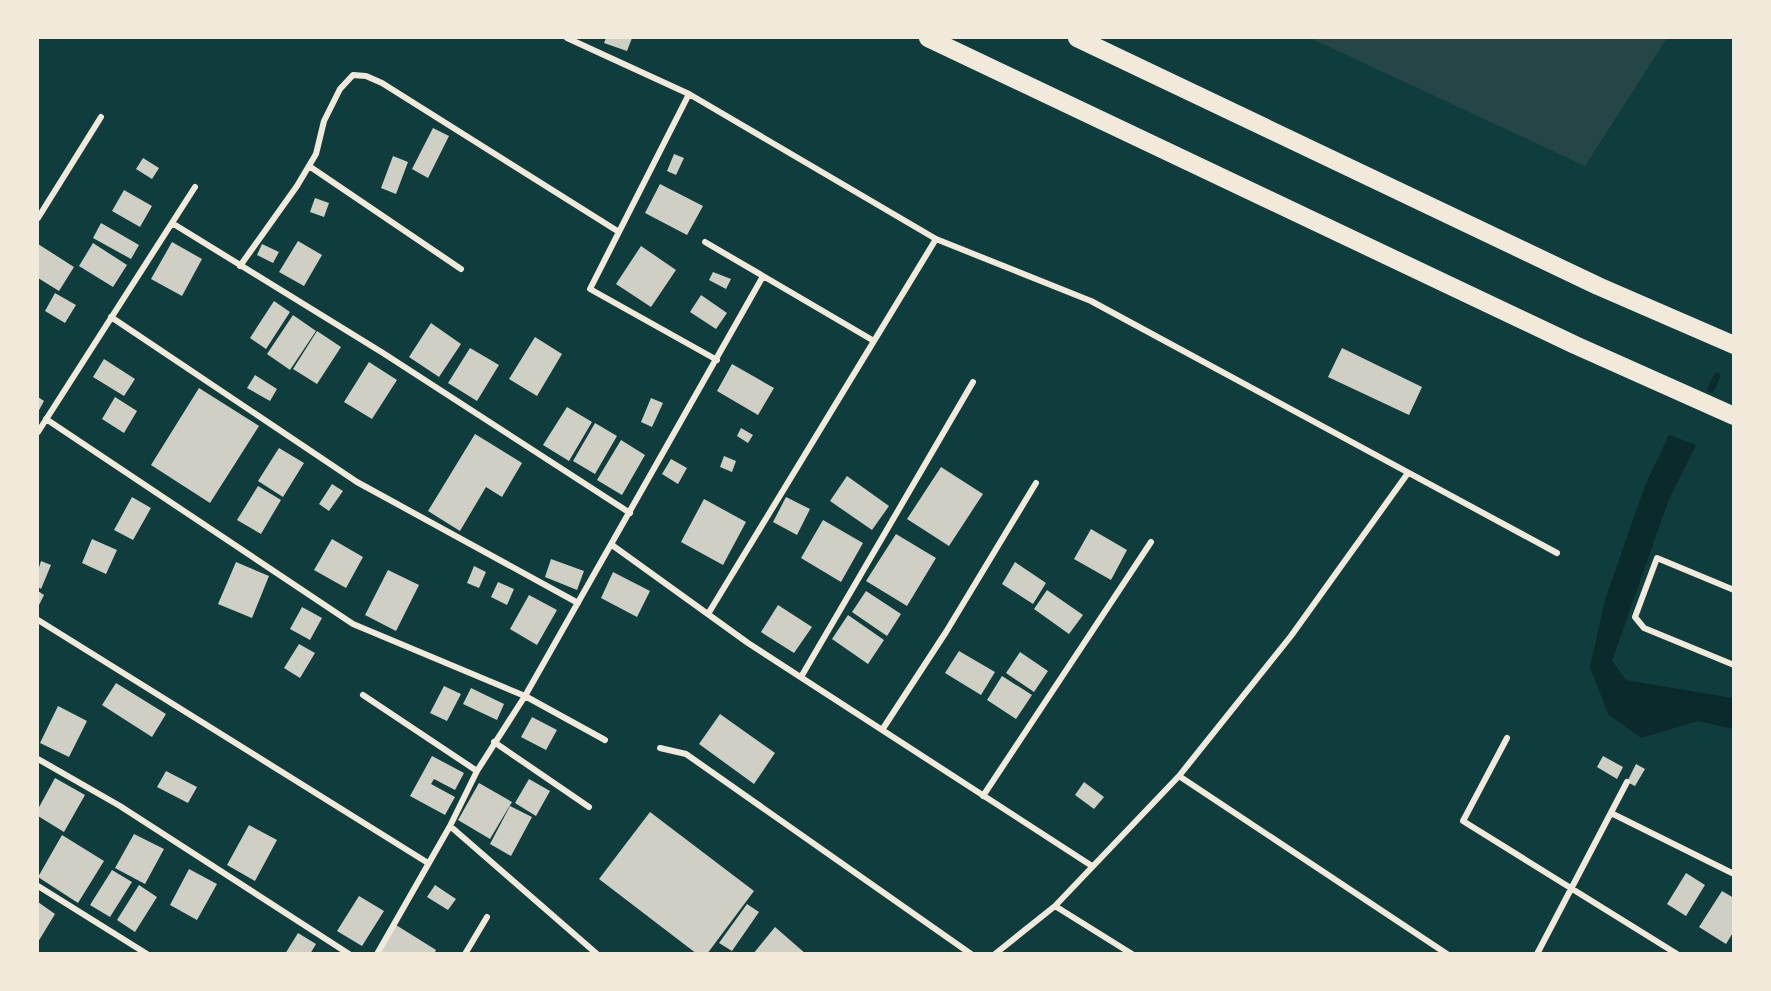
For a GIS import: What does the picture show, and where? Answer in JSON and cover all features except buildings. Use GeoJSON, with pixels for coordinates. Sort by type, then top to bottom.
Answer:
{"type":"FeatureCollection","features":[{"type":"Feature","properties":{"kind":"highway"},"geometry":{"type":"LineString","coordinates":[[928,38],[1575,345],[1734,416]]}},
{"type":"Feature","properties":{"kind":"highway"},"geometry":{"type":"LineString","coordinates":[[1077,38],[1598,286],[1734,345]]}},
{"type":"Feature","properties":{"kind":"street"},"geometry":{"type":"LineString","coordinates":[[567,38],[689,94],[936,239],[1091,301],[1557,553]]}},
{"type":"Feature","properties":{"kind":"street"},"geometry":{"type":"LineString","coordinates":[[240,266],[309,166],[316,154],[324,121],[340,89],[353,75],[366,76],[382,83],[619,232]]}},
{"type":"Feature","properties":{"kind":"street"},"geometry":{"type":"LineString","coordinates":[[689,94],[590,289],[717,360]]}},
{"type":"Feature","properties":{"kind":"street"},"geometry":{"type":"LineString","coordinates":[[38,218],[101,117]]}},
{"type":"Feature","properties":{"kind":"street"},"geometry":{"type":"LineString","coordinates":[[309,166],[461,268]]}},
{"type":"Feature","properties":{"kind":"street"},"geometry":{"type":"LineString","coordinates":[[38,432],[195,187]]}},
{"type":"Feature","properties":{"kind":"street"},"geometry":{"type":"LineString","coordinates":[[172,223],[383,353],[630,513]]}},
{"type":"Feature","properties":{"kind":"street"},"geometry":{"type":"LineString","coordinates":[[708,614],[936,239]]}},
{"type":"Feature","properties":{"kind":"street"},"geometry":{"type":"LineString","coordinates":[[705,242],[762,278],[874,341]]}},
{"type":"Feature","properties":{"kind":"street"},"geometry":{"type":"LineString","coordinates":[[376,954],[450,826],[477,771],[525,696],[762,278]]}},
{"type":"Feature","properties":{"kind":"street"},"geometry":{"type":"LineString","coordinates":[[111,317],[357,482],[578,603]]}},
{"type":"Feature","properties":{"kind":"street"},"geometry":{"type":"LineString","coordinates":[[801,677],[973,382]]}},
{"type":"Feature","properties":{"kind":"street"},"geometry":{"type":"LineString","coordinates":[[46,419],[353,624],[525,696],[605,740]]}},
{"type":"Feature","properties":{"kind":"street"},"geometry":{"type":"LineString","coordinates":[[995,954],[1055,906],[1179,776],[1290,636],[1408,473]]}},
{"type":"Feature","properties":{"kind":"street"},"geometry":{"type":"LineString","coordinates":[[882,730],[946,632],[1036,483]]}},
{"type":"Feature","properties":{"kind":"street"},"geometry":{"type":"LineString","coordinates":[[983,796],[1151,542]]}},
{"type":"Feature","properties":{"kind":"street"},"geometry":{"type":"LineString","coordinates":[[612,545],[801,677],[1092,866]]}},
{"type":"Feature","properties":{"kind":"street"},"geometry":{"type":"LineString","coordinates":[[1734,590],[1657,558],[1635,617],[1644,628],[1734,666]]}},
{"type":"Feature","properties":{"kind":"street"},"geometry":{"type":"LineString","coordinates":[[38,620],[428,863]]}},
{"type":"Feature","properties":{"kind":"street"},"geometry":{"type":"LineString","coordinates":[[363,695],[477,771]]}},
{"type":"Feature","properties":{"kind":"street"},"geometry":{"type":"LineString","coordinates":[[1507,738],[1463,821],[1677,954]]}},
{"type":"Feature","properties":{"kind":"street"},"geometry":{"type":"LineString","coordinates":[[494,742],[589,807]]}},
{"type":"Feature","properties":{"kind":"street"},"geometry":{"type":"LineString","coordinates":[[660,748],[686,754],[971,954]]}},
{"type":"Feature","properties":{"kind":"street"},"geometry":{"type":"LineString","coordinates":[[38,759],[120,806],[349,954]]}},
{"type":"Feature","properties":{"kind":"street"},"geometry":{"type":"LineString","coordinates":[[1179,776],[1448,954]]}},
{"type":"Feature","properties":{"kind":"street"},"geometry":{"type":"LineString","coordinates":[[1537,954],[1627,782]]}},
{"type":"Feature","properties":{"kind":"street"},"geometry":{"type":"LineString","coordinates":[[1611,813],[1734,874]]}},
{"type":"Feature","properties":{"kind":"street"},"geometry":{"type":"LineString","coordinates":[[450,826],[597,954]]}},
{"type":"Feature","properties":{"kind":"street"},"geometry":{"type":"LineString","coordinates":[[38,886],[147,954]]}},
{"type":"Feature","properties":{"kind":"street"},"geometry":{"type":"LineString","coordinates":[[1055,906],[1132,954]]}},
{"type":"Feature","properties":{"kind":"street"},"geometry":{"type":"LineString","coordinates":[[465,954],[487,917]]}},
{"type":"Feature","properties":{"kind":"shaded area"},"geometry":{"type":"Polygon","coordinates":[[[1310,38],[1667,38],[1585,166],[1310,38]]]}},
{"type":"Feature","properties":{"kind":"shaded area"},"geometry":{"type":"Polygon","coordinates":[[[1669,435],[1696,445],[1669,499],[1612,661],[1626,680],[1733,698],[1733,729],[1698,721],[1641,738],[1608,714],[1590,667],[1605,600],[1644,488],[1669,435]]]}},
{"type":"Feature","properties":{"kind":"waterway"},"geometry":{"type":"LineString","coordinates":[[1711,389],[1717,376]]}}]}
